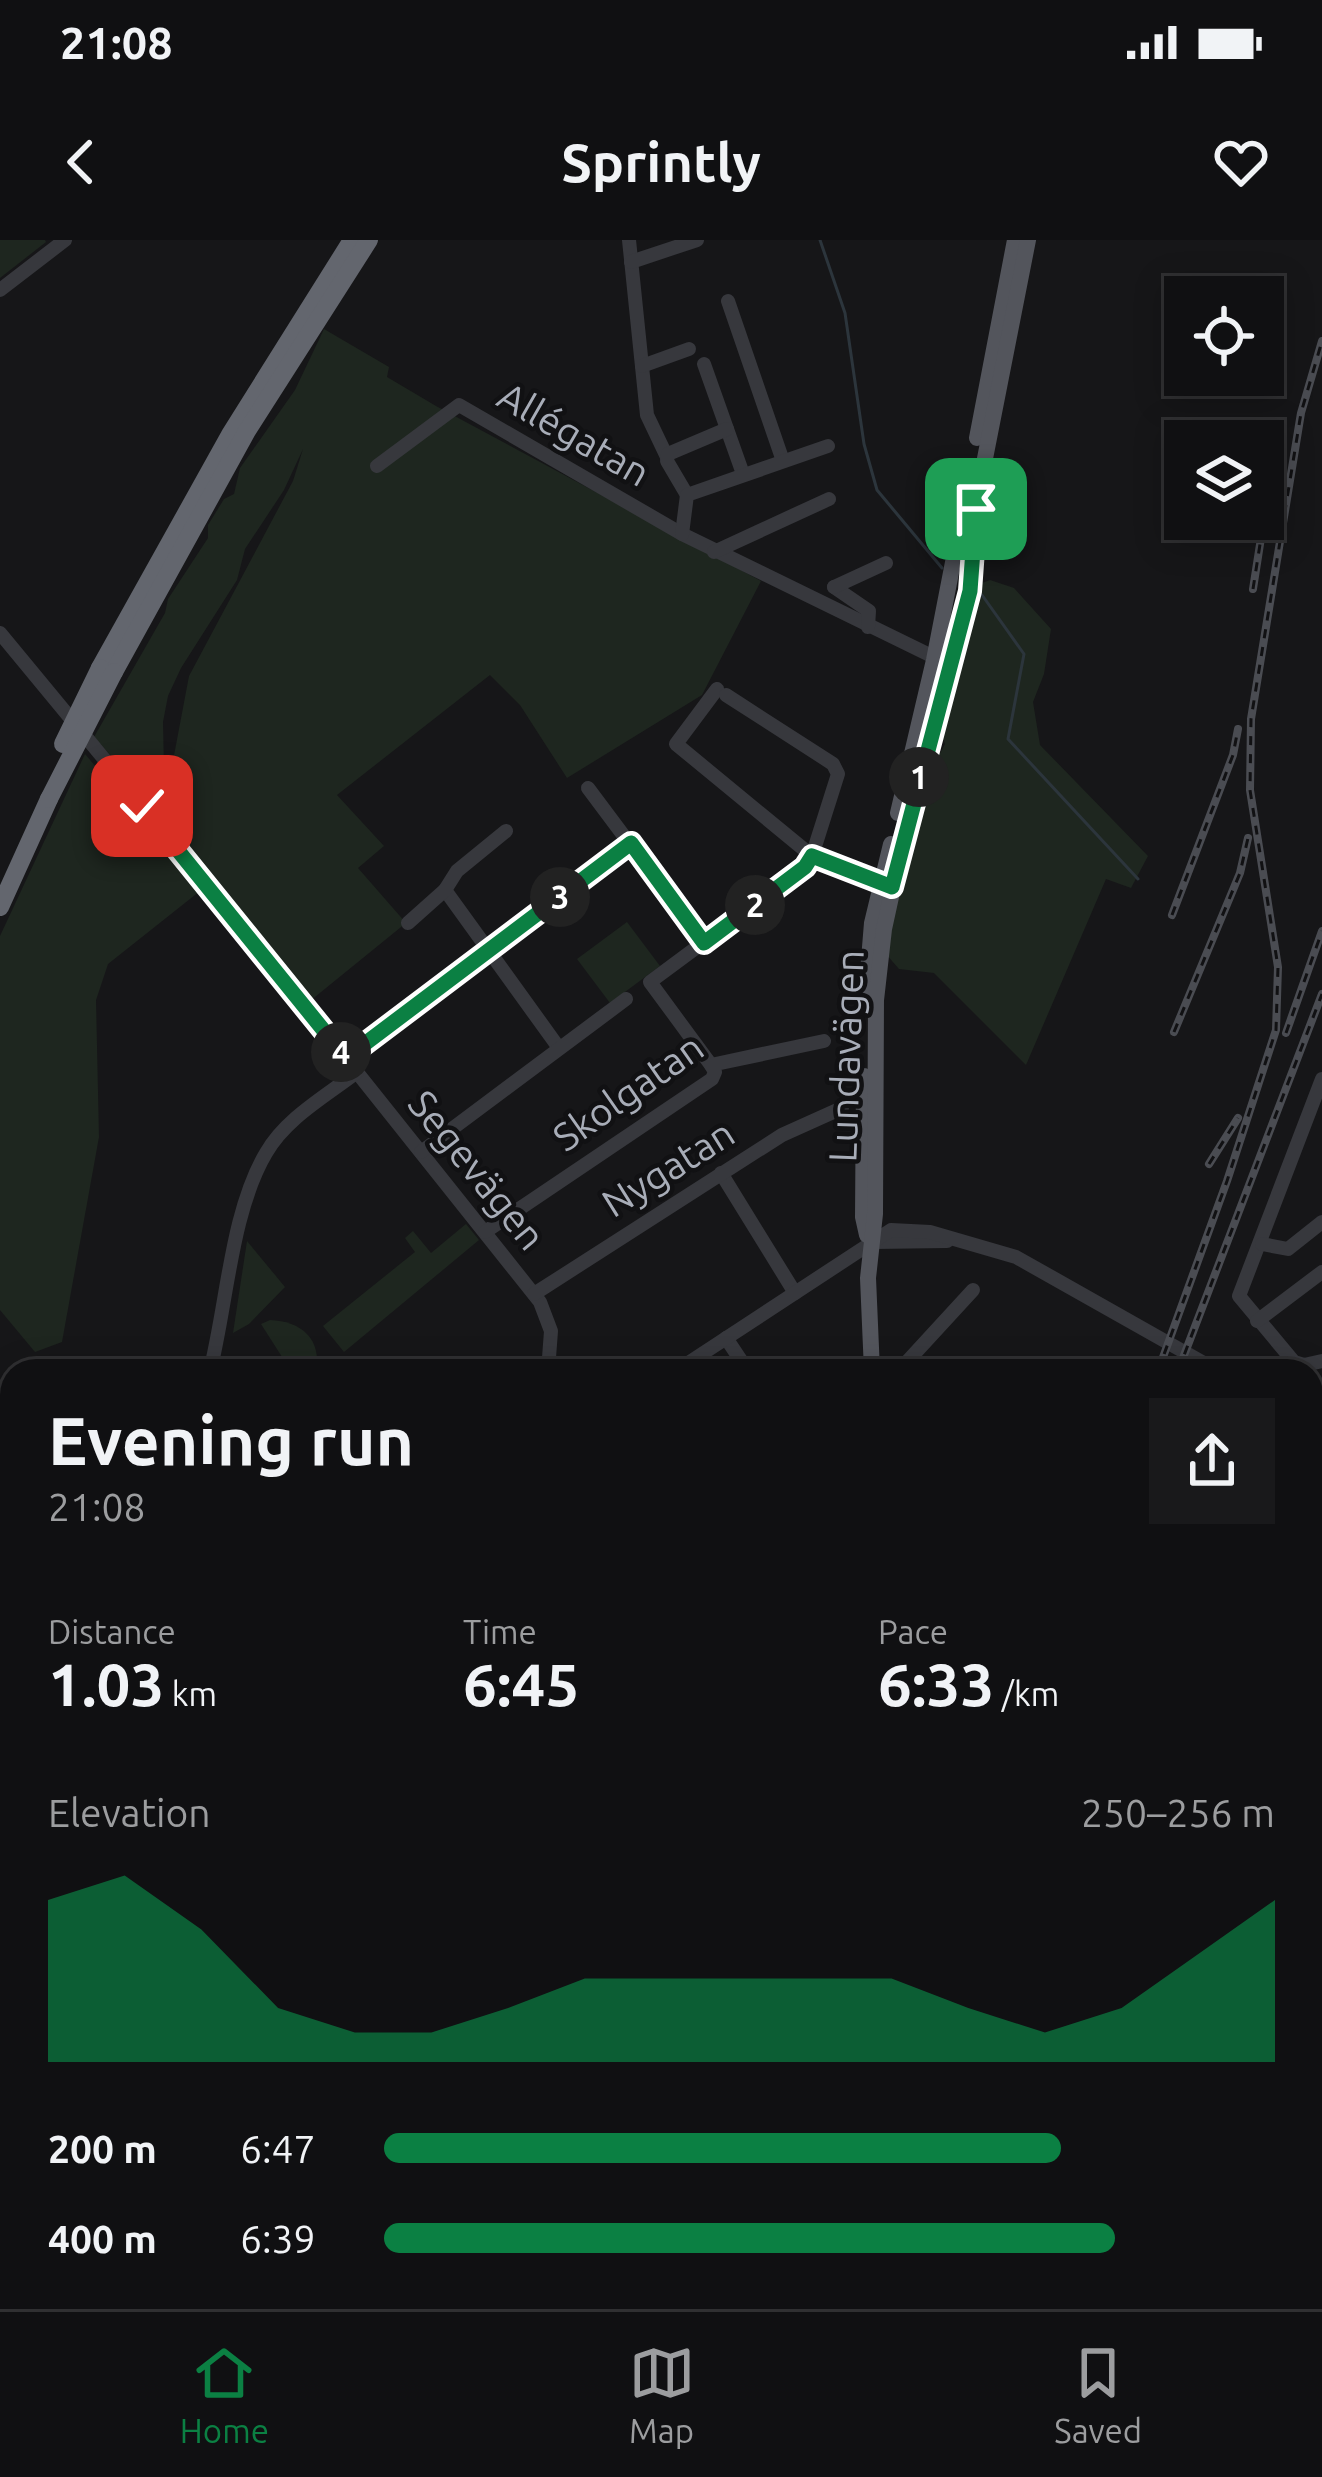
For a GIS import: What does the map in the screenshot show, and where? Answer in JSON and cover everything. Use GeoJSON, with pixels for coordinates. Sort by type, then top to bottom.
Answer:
{"type":"FeatureCollection","features":[{"type":"Feature","properties":{"kind":"highway"},"geometry":{"type":"LineString","coordinates":[[0,878],[231,433],[352,240]]}},
{"type":"Feature","properties":{"kind":"highway"},"geometry":{"type":"LineString","coordinates":[[107,670],[247,431],[369,240]]}},
{"type":"Feature","properties":{"kind":"highway"},"geometry":{"type":"LineString","coordinates":[[0,907],[44,796]]}},
{"type":"Feature","properties":{"kind":"main road","name":"Lundavägen"},"geometry":{"type":"LineString","coordinates":[[872,1359],[868,1242],[875,1214],[876,1000],[885,886],[943,660],[1016,240]]}},
{"type":"Feature","properties":{"kind":"main road","name":"Lundavägen"},"geometry":{"type":"LineString","coordinates":[[943,660],[970,591],[977,494],[1028,240]]}},
{"type":"Feature","properties":{"kind":"street"},"geometry":{"type":"LineString","coordinates":[[0,290],[65,240]]}},
{"type":"Feature","properties":{"kind":"street","name":"Allégatan"},"geometry":{"type":"LineString","coordinates":[[629,240],[647,415],[687,495],[682,535]]}},
{"type":"Feature","properties":{"kind":"street"},"geometry":{"type":"LineString","coordinates":[[632,262],[697,240]]}},
{"type":"Feature","properties":{"kind":"street"},"geometry":{"type":"LineString","coordinates":[[728,301],[783,461]]}},
{"type":"Feature","properties":{"kind":"street"},"geometry":{"type":"LineString","coordinates":[[642,366],[689,349]]}},
{"type":"Feature","properties":{"kind":"street"},"geometry":{"type":"LineString","coordinates":[[704,364],[743,475]]}},
{"type":"Feature","properties":{"kind":"street","name":"Allégatan"},"geometry":{"type":"LineString","coordinates":[[377,466],[459,405],[714,552],[943,660]]}},
{"type":"Feature","properties":{"kind":"street","name":"Allégatan"},"geometry":{"type":"LineString","coordinates":[[667,457],[681,446],[727,429]]}},
{"type":"Feature","properties":{"kind":"street","name":"Allégatan"},"geometry":{"type":"LineString","coordinates":[[687,495],[828,446]]}},
{"type":"Feature","properties":{"kind":"street"},"geometry":{"type":"LineString","coordinates":[[714,552],[829,500]]}},
{"type":"Feature","properties":{"kind":"street","name":"Allégatan"},"geometry":{"type":"LineString","coordinates":[[868,627],[869,610],[835,587],[886,563]]}},
{"type":"Feature","properties":{"kind":"street","name":"Segevägen"},"geometry":{"type":"LineString","coordinates":[[0,633],[534,1294],[551,1331],[549,1359]]}},
{"type":"Feature","properties":{"kind":"street"},"geometry":{"type":"LineString","coordinates":[[712,1065],[650,982],[805,867],[812,856],[838,774],[836,767],[722,692],[676,744],[812,856],[885,886]]}},
{"type":"Feature","properties":{"kind":"street"},"geometry":{"type":"LineString","coordinates":[[588,788],[704,943]]}},
{"type":"Feature","properties":{"kind":"street"},"geometry":{"type":"LineString","coordinates":[[408,922],[445,890],[457,872],[506,832]]}},
{"type":"Feature","properties":{"kind":"street"},"geometry":{"type":"LineString","coordinates":[[346,1058],[631,843]]}},
{"type":"Feature","properties":{"kind":"street"},"geometry":{"type":"LineString","coordinates":[[445,890],[559,1048]]}},
{"type":"Feature","properties":{"kind":"street"},"geometry":{"type":"LineString","coordinates":[[421,1151],[626,999]]}},
{"type":"Feature","properties":{"kind":"street","name":"Skolgatan"},"geometry":{"type":"LineString","coordinates":[[485,1232],[712,1079],[712,1065],[824,1041]]}},
{"type":"Feature","properties":{"kind":"street"},"geometry":{"type":"LineString","coordinates":[[212,1359],[238,1227],[265,1154],[293,1120],[357,1072]]}},
{"type":"Feature","properties":{"kind":"street"},"geometry":{"type":"LineString","coordinates":[[1291,1359],[1238,1296],[1318,1103],[1322,1079]]}},
{"type":"Feature","properties":{"kind":"street","name":"Nygatan"},"geometry":{"type":"LineString","coordinates":[[534,1294],[782,1135],[842,1108]]}},
{"type":"Feature","properties":{"kind":"street"},"geometry":{"type":"LineString","coordinates":[[721,1173],[795,1293]]}},
{"type":"Feature","properties":{"kind":"street"},"geometry":{"type":"LineString","coordinates":[[1262,1244],[1288,1249],[1322,1222]]}},
{"type":"Feature","properties":{"kind":"street"},"geometry":{"type":"LineString","coordinates":[[694,1359],[891,1229],[930,1232],[1027,1262],[1197,1359]]}},
{"type":"Feature","properties":{"kind":"street"},"geometry":{"type":"LineString","coordinates":[[1257,1321],[1322,1272]]}},
{"type":"Feature","properties":{"kind":"street"},"geometry":{"type":"LineString","coordinates":[[910,1359],[974,1290]]}},
{"type":"Feature","properties":{"kind":"street"},"geometry":{"type":"LineString","coordinates":[[726,1338],[740,1359]]}},
{"type":"Feature","properties":{"kind":"shaded area"},"geometry":{"type":"Polygon","coordinates":[[[0,240],[45,240],[46,242],[0,278],[0,240]]]}},
{"type":"Feature","properties":{"kind":"shaded area"},"geometry":{"type":"Polygon","coordinates":[[[324,329],[389,367],[387,377],[436,406],[761,581],[702,695],[567,778],[520,705],[490,675],[337,795],[384,846],[358,868],[406,923],[310,1001],[175,837],[186,827],[172,766],[189,676],[293,481],[303,449],[284,490],[245,549],[237,580],[168,696],[164,768],[141,789],[94,737],[165,613],[168,599],[208,538],[208,525],[224,499],[234,494],[240,468],[295,390],[324,329]]]}},
{"type":"Feature","properties":{"kind":"shaded area"},"geometry":{"type":"Polygon","coordinates":[[[990,580],[1014,588],[1051,629],[1044,674],[1033,702],[1040,745],[1148,856],[1131,888],[1106,879],[1026,1065],[934,973],[899,969],[886,954],[908,833],[921,813],[945,744],[941,734],[977,585],[990,580]]]}},
{"type":"Feature","properties":{"kind":"shaded area"},"geometry":{"type":"Polygon","coordinates":[[[85,754],[200,891],[108,964],[96,1000],[99,1137],[62,1342],[35,1352],[0,1310],[0,936],[85,754]]]}},
{"type":"Feature","properties":{"kind":"shaded area"},"geometry":{"type":"Polygon","coordinates":[[[627,922],[660,966],[610,1003],[577,959],[627,922]]]}},
{"type":"Feature","properties":{"kind":"shaded area"},"geometry":{"type":"Polygon","coordinates":[[[466,1224],[479,1240],[344,1352],[323,1326],[415,1252],[405,1238],[413,1231],[431,1253],[466,1224]]]}},
{"type":"Feature","properties":{"kind":"shaded area"},"geometry":{"type":"Polygon","coordinates":[[[247,1241],[285,1287],[249,1324],[233,1333],[247,1241]]]}},
{"type":"Feature","properties":{"kind":"shaded area"},"geometry":{"type":"Polygon","coordinates":[[[270,1320],[300,1328],[312,1341],[317,1359],[283,1359],[261,1324],[270,1320]]]}},
{"type":"Feature","properties":{"kind":"waterway"},"geometry":{"type":"LineString","coordinates":[[820,240],[845,313],[864,444],[877,490],[942,568]]}},
{"type":"Feature","properties":{"kind":"waterway"},"geometry":{"type":"LineString","coordinates":[[982,595],[1024,654],[1008,739],[1138,879]]}},
{"type":"Feature","properties":{"kind":"railway"},"geometry":{"type":"LineString","coordinates":[[1162,1359],[1276,1030],[1278,967],[1250,790],[1251,719],[1301,413],[1322,341]]}},
{"type":"Feature","properties":{"kind":"railway"},"geometry":{"type":"LineString","coordinates":[[1253,589],[1261,540]]}},
{"type":"Feature","properties":{"kind":"railway"},"geometry":{"type":"LineString","coordinates":[[1172,915],[1233,755],[1238,729]]}},
{"type":"Feature","properties":{"kind":"railway"},"geometry":{"type":"LineString","coordinates":[[1174,1032],[1240,873],[1248,838]]}},
{"type":"Feature","properties":{"kind":"railway"},"geometry":{"type":"LineString","coordinates":[[1286,1033],[1322,931]]}},
{"type":"Feature","properties":{"kind":"railway"},"geometry":{"type":"LineString","coordinates":[[1183,1359],[1322,994]]}},
{"type":"Feature","properties":{"kind":"railway"},"geometry":{"type":"LineString","coordinates":[[1209,1164],[1238,1118]]}},
{"type":"Feature","properties":{"kind":"route"},"geometry":{"type":"LineString","coordinates":[[142,806],[346,1058],[631,843],[704,943],[805,867],[812,856],[892,887],[970,591],[976,509]]}}]}
